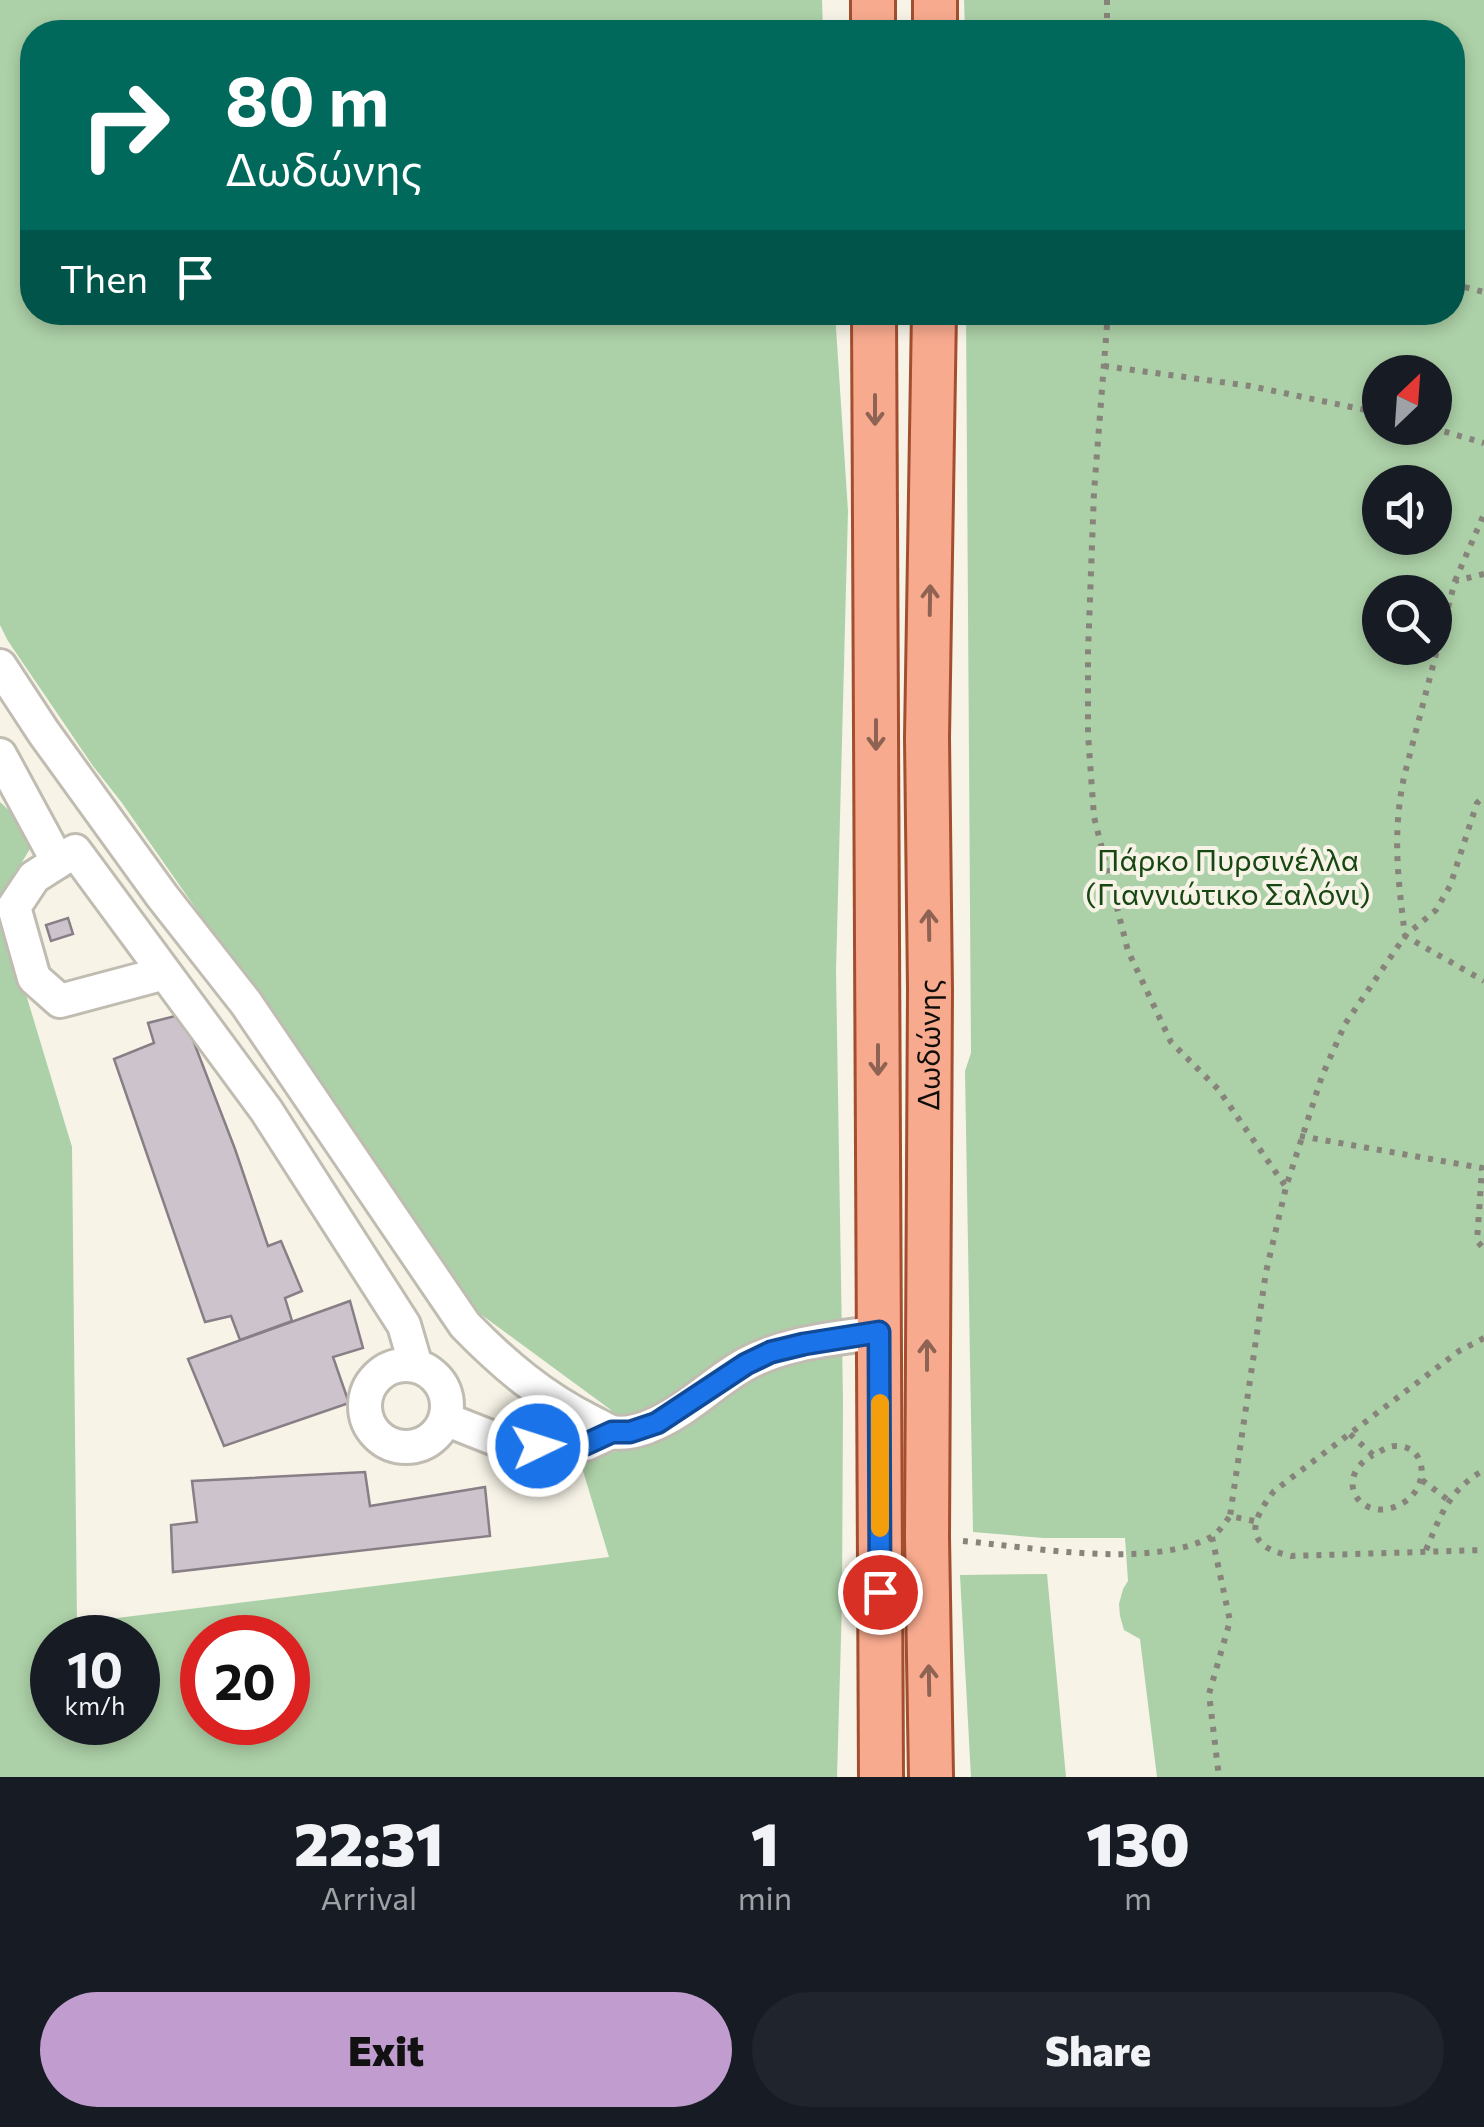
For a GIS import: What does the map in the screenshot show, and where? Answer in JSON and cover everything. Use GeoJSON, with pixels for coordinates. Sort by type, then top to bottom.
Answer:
{"type":"FeatureCollection","features":[{"type":"Feature","properties":{"kind":"main road","name":"Δωδώνης"},"geometry":{"type":"LineString","coordinates":[[874,325],[882,1777]]}},
{"type":"Feature","properties":{"kind":"main road","name":"Δωδώνης"},"geometry":{"type":"LineString","coordinates":[[931,1777],[927,1538],[927,738],[934,325]]}},
{"type":"Feature","properties":{"kind":"street"},"geometry":{"type":"LineString","coordinates":[[0,666],[162,896],[246,1002],[464,1326],[541,1394],[612,1432]]}},
{"type":"Feature","properties":{"kind":"street"},"geometry":{"type":"LineString","coordinates":[[0,755],[58,862]]}},
{"type":"Feature","properties":{"kind":"street"},"geometry":{"type":"LineString","coordinates":[[164,972],[60,1001],[34,978],[14,908],[34,877],[75,851],[266,1110],[404,1325],[416,1366]]}},
{"type":"Feature","properties":{"kind":"street"},"geometry":{"type":"LineString","coordinates":[[445,1420],[513,1446],[586,1444],[612,1432],[630,1432],[657,1423],[746,1364],[771,1352],[879,1332]]}},
{"type":"Feature","properties":{"kind":"street"},"geometry":{"type":"LineString","coordinates":[[416,1366],[438,1380],[445,1392],[445,1420],[428,1441],[402,1448],[376,1436],[368,1424],[365,1397],[370,1384],[390,1368],[416,1366]]}},
{"type":"Feature","properties":{"kind":"path"},"geometry":{"type":"LineString","coordinates":[[1107,325],[1094,492],[1088,652],[1094,817],[1128,951],[1171,1042],[1218,1089],[1286,1187]]}},
{"type":"Feature","properties":{"kind":"path"},"geometry":{"type":"LineString","coordinates":[[1104,366],[1250,386],[1362,409]]}},
{"type":"Feature","properties":{"kind":"path"},"geometry":{"type":"LineString","coordinates":[[1452,434],[1484,443]]}},
{"type":"Feature","properties":{"kind":"path"},"geometry":{"type":"LineString","coordinates":[[1405,936],[1396,859],[1398,806],[1456,581],[1484,514]]}},
{"type":"Feature","properties":{"kind":"path"},"geometry":{"type":"LineString","coordinates":[[1456,581],[1484,574]]}},
{"type":"Feature","properties":{"kind":"path"},"geometry":{"type":"LineString","coordinates":[[927,1538],[1121,1554],[1178,1548],[1212,1537],[1230,1516],[1266,1272],[1300,1136],[1345,1024],[1405,936],[1436,910],[1450,886],[1478,803],[1484,796]]}},
{"type":"Feature","properties":{"kind":"path"},"geometry":{"type":"LineString","coordinates":[[1405,936],[1484,980]]}},
{"type":"Feature","properties":{"kind":"path"},"geometry":{"type":"LineString","coordinates":[[1300,1136],[1483,1168],[1477,1241],[1484,1249]]}},
{"type":"Feature","properties":{"kind":"path"},"geometry":{"type":"LineString","coordinates":[[1484,1338],[1459,1350],[1274,1491],[1254,1520],[1254,1529],[1267,1547],[1291,1556],[1484,1550]]}},
{"type":"Feature","properties":{"kind":"path"},"geometry":{"type":"LineString","coordinates":[[1350,1434],[1373,1455]]}},
{"type":"Feature","properties":{"kind":"path"},"geometry":{"type":"LineString","coordinates":[[1393,1446],[1407,1449],[1418,1458],[1422,1480],[1405,1502],[1392,1508],[1367,1507],[1356,1499],[1353,1481],[1360,1465],[1373,1455],[1393,1446]]}},
{"type":"Feature","properties":{"kind":"path"},"geometry":{"type":"LineString","coordinates":[[1426,1550],[1448,1500],[1484,1470]]}},
{"type":"Feature","properties":{"kind":"path"},"geometry":{"type":"LineString","coordinates":[[1422,1480],[1448,1500]]}},
{"type":"Feature","properties":{"kind":"path"},"geometry":{"type":"LineString","coordinates":[[1230,1516],[1254,1520]]}},
{"type":"Feature","properties":{"kind":"path"},"geometry":{"type":"LineString","coordinates":[[1212,1537],[1230,1621],[1209,1694],[1219,1777]]}},
{"type":"Feature","properties":{"kind":"green space"},"geometry":{"type":"Polygon","coordinates":[[[0,0],[822,0],[823,20],[20,20],[20,325],[836,325],[848,511],[836,971],[843,1402],[837,1777],[0,1777],[0,908],[72,1147],[77,1615],[30,1615],[30,1745],[160,1745],[160,1615],[141,1615],[609,1557],[580,1461],[622,1450],[611,1410],[479,1313],[93,766],[0,625],[0,0]]]}},
{"type":"Feature","properties":{"kind":"green space","name":"Πάρκο Πυρσινέλλα (Γιαννιώτικο Σαλόνι)"},"geometry":{"type":"Polygon","coordinates":[[[964,0],[1484,0],[1484,1777],[1157,1777],[1140,1639],[1124,1630],[1120,1616],[1119,1604],[1128,1581],[1125,1538],[1044,1538],[973,1532],[965,1071],[971,1053],[966,325],[1465,325],[1465,20],[965,20],[964,0]]]}},
{"type":"Feature","properties":{"kind":"green space"},"geometry":{"type":"Polygon","coordinates":[[[0,802],[37,837],[0,899],[0,802]]]}},
{"type":"Feature","properties":{"kind":"green space"},"geometry":{"type":"Polygon","coordinates":[[[1047,1574],[1066,1777],[971,1777],[960,1575],[1047,1574]]]}},
{"type":"Feature","properties":{"kind":"building"},"geometry":{"type":"Polygon","coordinates":[[[68,918],[73,934],[51,941],[46,925],[68,918]]]}},
{"type":"Feature","properties":{"kind":"building"},"geometry":{"type":"Polygon","coordinates":[[[183,1014],[268,1246],[281,1241],[302,1291],[285,1298],[292,1321],[240,1340],[231,1316],[205,1322],[114,1059],[154,1043],[148,1023],[183,1014]]]}},
{"type":"Feature","properties":{"kind":"building"},"geometry":{"type":"Polygon","coordinates":[[[350,1301],[363,1348],[333,1357],[349,1403],[224,1446],[188,1359],[350,1301]]]}},
{"type":"Feature","properties":{"kind":"building"},"geometry":{"type":"Polygon","coordinates":[[[365,1472],[370,1506],[485,1487],[490,1536],[173,1572],[171,1525],[197,1522],[192,1481],[365,1472]]]}},
{"type":"Feature","properties":{"kind":"slow traffic"},"geometry":{"type":"LineString","coordinates":[[880,1403],[880,1528]]}},
{"type":"Feature","properties":{"kind":"route"},"geometry":{"type":"LineString","coordinates":[[538,1446],[586,1444],[612,1432],[630,1432],[657,1423],[746,1364],[771,1352],[879,1332],[880,1592]]}}]}
